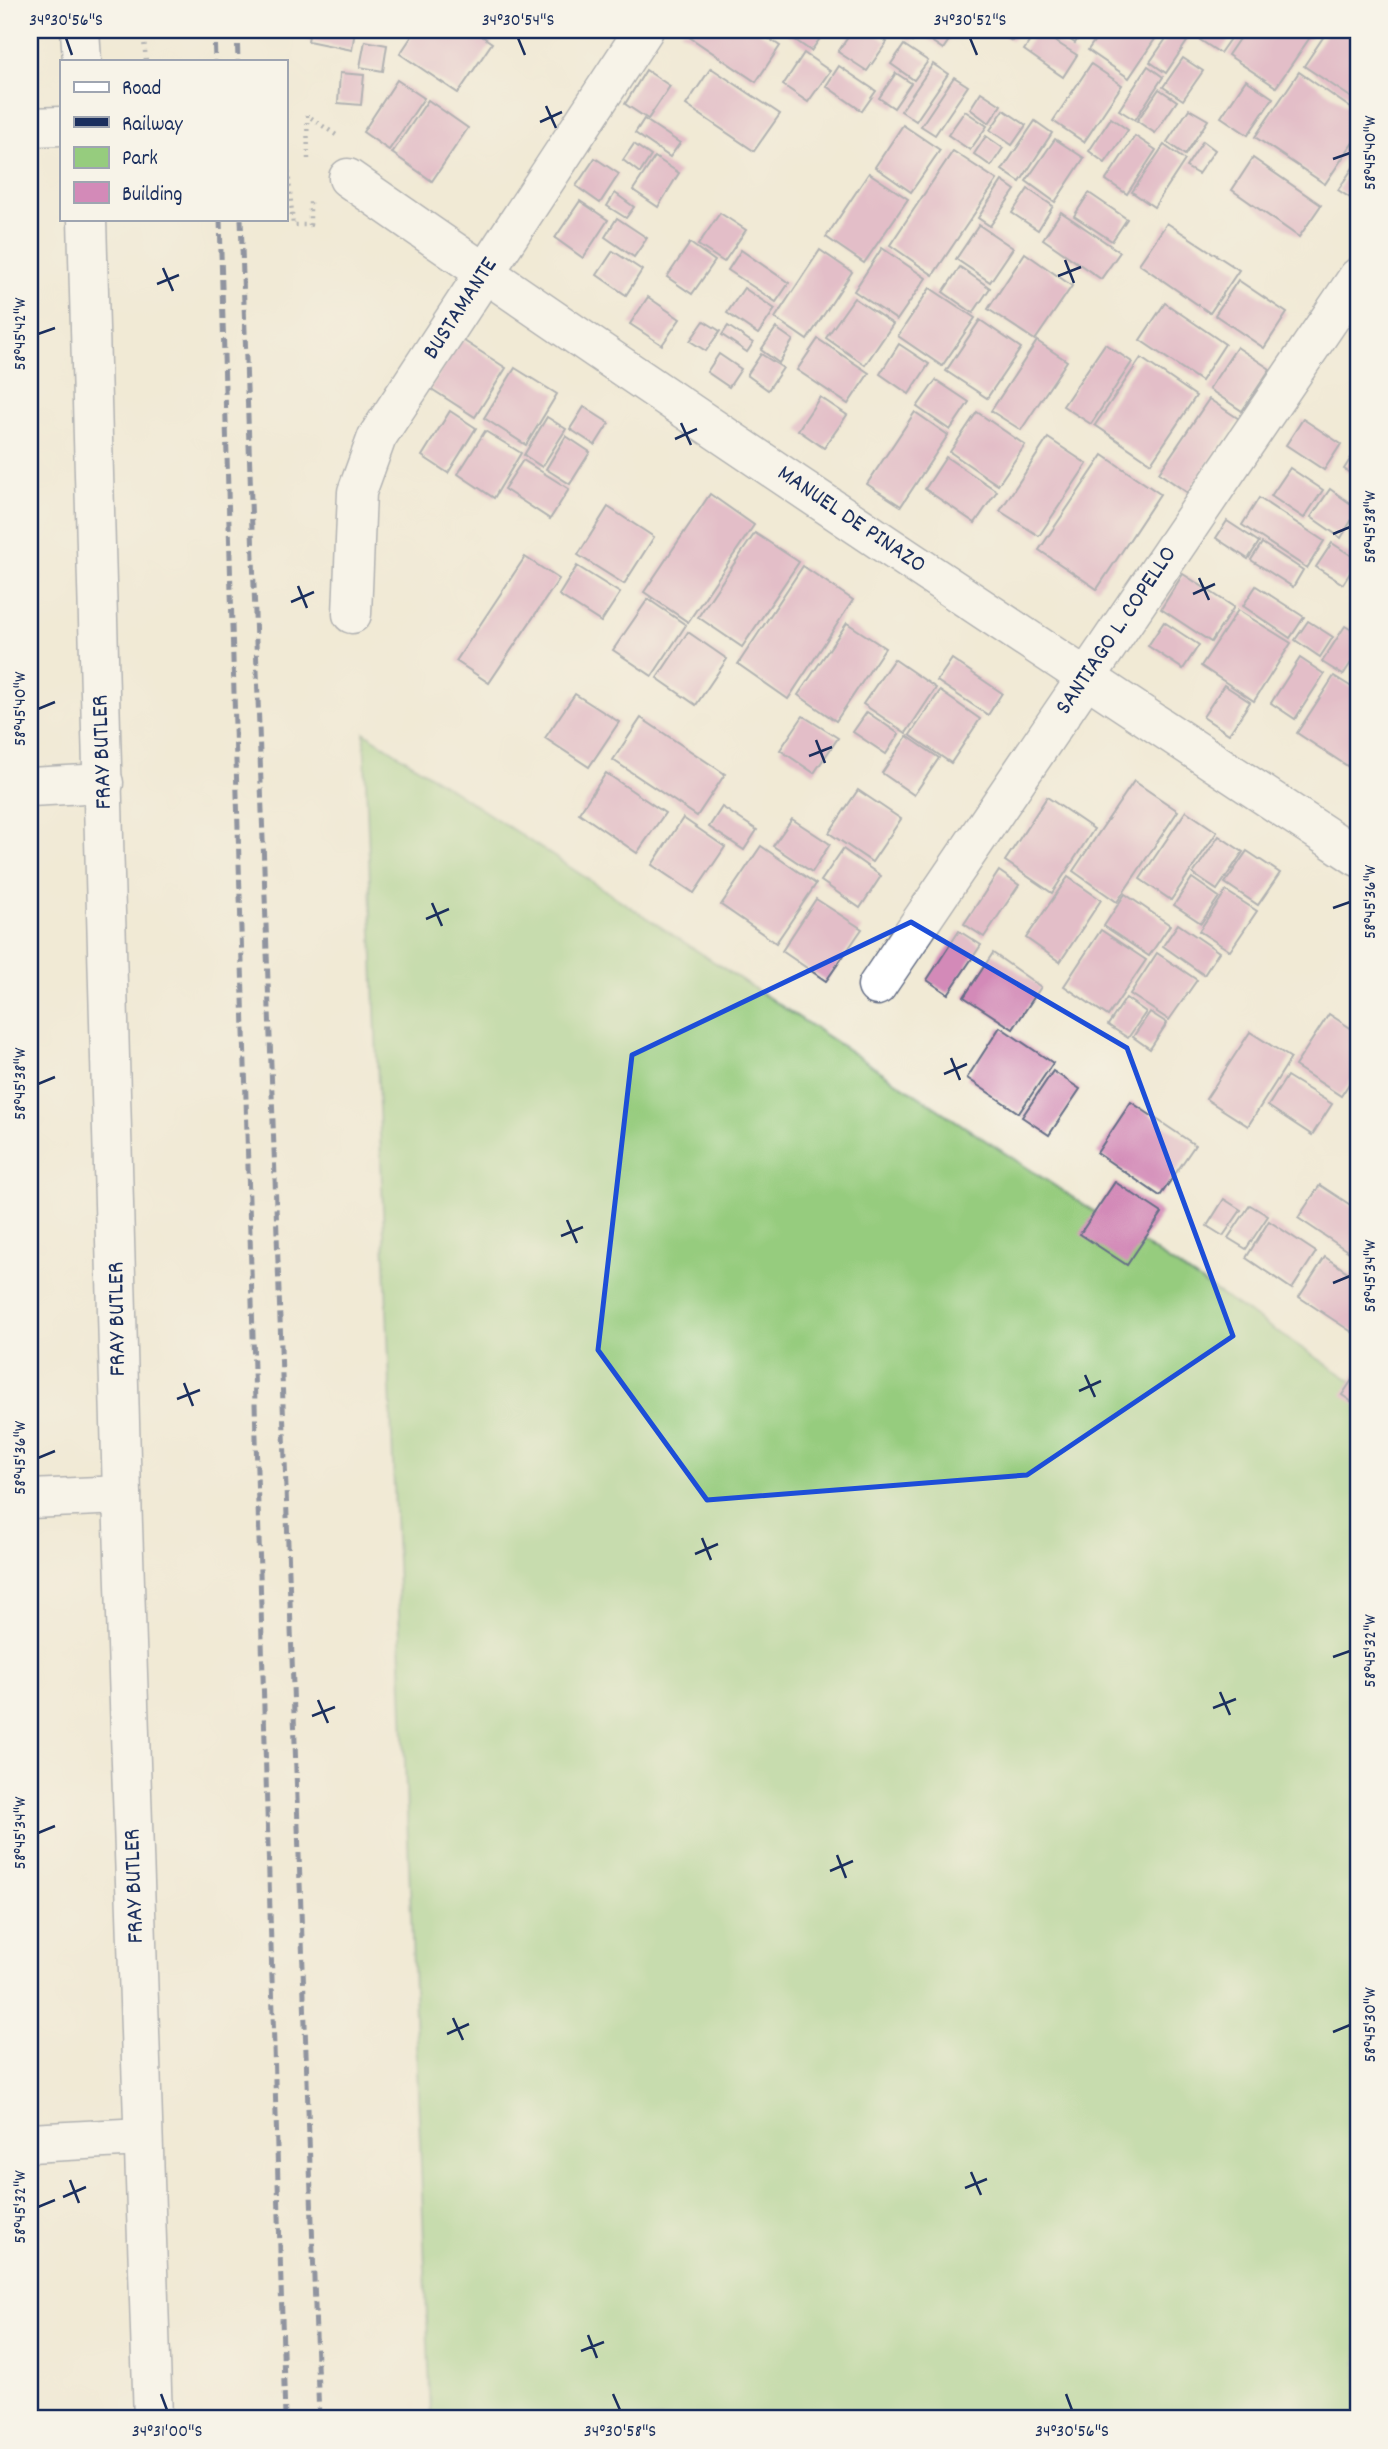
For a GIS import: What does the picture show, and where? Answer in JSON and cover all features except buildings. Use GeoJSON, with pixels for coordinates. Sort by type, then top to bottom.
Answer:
{"type":"FeatureCollection","features":[{"type":"Feature","properties":{"kind":"street"},"geometry":{"type":"LineString","coordinates":[[80,30],[82,60]]}},
{"type":"Feature","properties":{"kind":"street","name":"BUSTAMANTE"},"geometry":{"type":"LineString","coordinates":[[352,614],[357,492],[377,437],[644,30]]}},
{"type":"Feature","properties":{"kind":"street"},"geometry":{"type":"LineString","coordinates":[[30,127],[60,126]]}},
{"type":"Feature","properties":{"kind":"street","name":"MANUEL DE PINAZO"},"geometry":{"type":"LineString","coordinates":[[348,178],[484,274],[1358,857]]}},
{"type":"Feature","properties":{"kind":"street","name":"FRAY BUTLER"},"geometry":{"type":"LineString","coordinates":[[87,220],[122,1495],[153,2419]]}},
{"type":"Feature","properties":{"kind":"street","name":"SANTIAGO L. COPELLO"},"geometry":{"type":"LineString","coordinates":[[877,986],[1358,276]]}},
{"type":"Feature","properties":{"kind":"street"},"geometry":{"type":"LineString","coordinates":[[30,787],[104,783]]}},
{"type":"Feature","properties":{"kind":"street"},"geometry":{"type":"LineString","coordinates":[[30,1499],[122,1495]]}},
{"type":"Feature","properties":{"kind":"street"},"geometry":{"type":"LineString","coordinates":[[30,2143],[142,2137]]}},
{"type":"Feature","properties":{"kind":"path"},"geometry":{"type":"LineString","coordinates":[[143,30],[146,60]]}},
{"type":"Feature","properties":{"kind":"highlighted area"},"geometry":{"type":"Polygon","coordinates":[[[911,922],[1127,1048],[1233,1336],[1027,1475],[707,1500],[598,1350],[632,1055],[911,922]]]}},
{"type":"Feature","properties":{"kind":"green space"},"geometry":{"type":"Polygon","coordinates":[[[364,732],[1358,1385],[1358,2419],[431,2419],[364,732]]]}},
{"type":"Feature","properties":{"kind":"railway"},"geometry":{"type":"LineString","coordinates":[[214,30],[215,60]]}},
{"type":"Feature","properties":{"kind":"railway"},"geometry":{"type":"LineString","coordinates":[[237,30],[238,60]]}},
{"type":"Feature","properties":{"kind":"railway"},"geometry":{"type":"LineString","coordinates":[[220,220],[285,2419]]}},
{"type":"Feature","properties":{"kind":"railway"},"geometry":{"type":"LineString","coordinates":[[241,220],[319,2419]]}}]}
